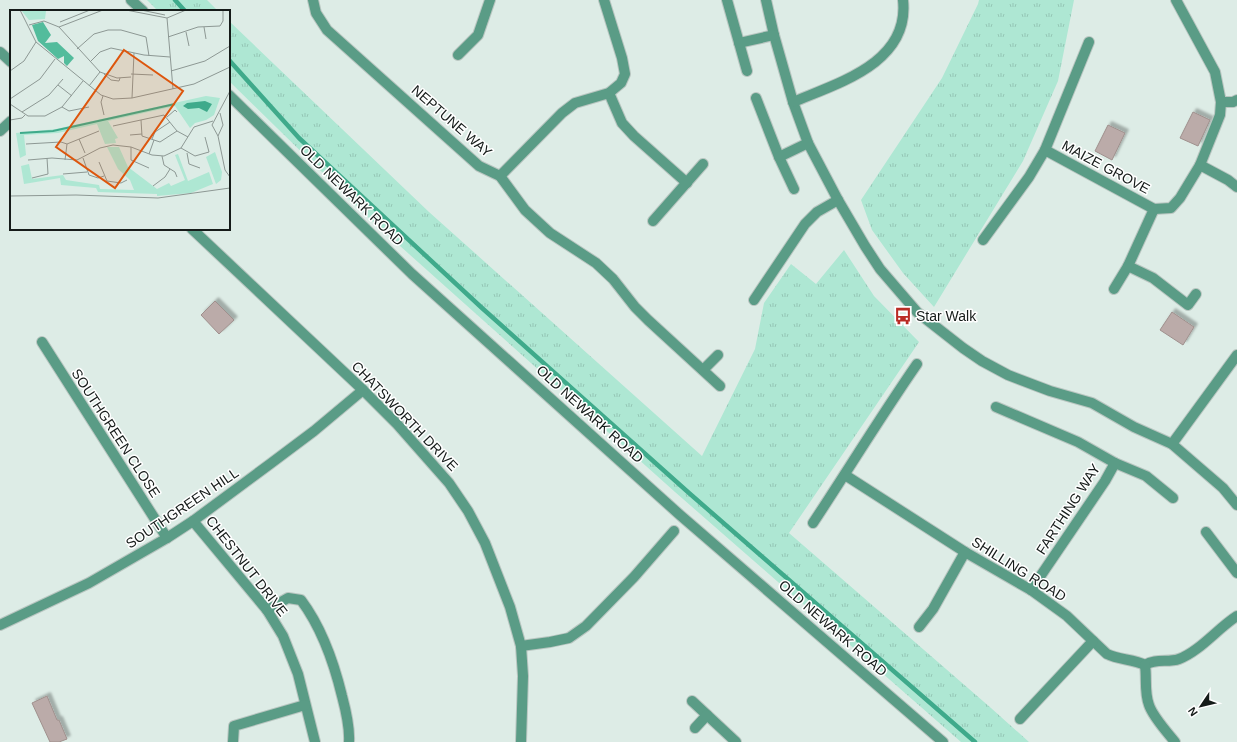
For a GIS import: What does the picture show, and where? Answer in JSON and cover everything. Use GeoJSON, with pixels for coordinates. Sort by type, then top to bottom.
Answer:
{"type":"FeatureCollection","features":[{"type":"Feature","properties":{"kind":"street"},"geometry":{"type":"LineString","coordinates":[[132,0],[142,10]]}},
{"type":"Feature","properties":{"kind":"street","name":"NEPTUNE WAY"},"geometry":{"type":"LineString","coordinates":[[313,0],[316,13],[327,30],[479,166],[500,176],[525,210],[550,233],[596,263],[614,279],[648,320],[720,386]]}},
{"type":"Feature","properties":{"kind":"street"},"geometry":{"type":"LineString","coordinates":[[458,56],[478,34],[490,0]]}},
{"type":"Feature","properties":{"kind":"street"},"geometry":{"type":"LineString","coordinates":[[500,176],[562,113],[575,103],[609,93],[621,83],[625,74],[622,58],[604,0]]}},
{"type":"Feature","properties":{"kind":"street"},"geometry":{"type":"LineString","coordinates":[[727,0],[747,71]]}},
{"type":"Feature","properties":{"kind":"street"},"geometry":{"type":"LineString","coordinates":[[766,0],[774,35],[793,102],[808,143],[838,200],[880,269],[917,312],[963,348],[982,361],[1008,375],[1050,391],[1092,403],[1134,427],[1172,444],[1223,488],[1237,505]]}},
{"type":"Feature","properties":{"kind":"street"},"geometry":{"type":"LineString","coordinates":[[793,102],[853,77],[873,65],[897,38],[902,24],[904,6],[903,0]]}},
{"type":"Feature","properties":{"kind":"street"},"geometry":{"type":"LineString","coordinates":[[1114,289],[1128,266],[1154,209],[1171,208],[1180,198],[1200,165],[1220,115],[1221,102],[1215,72],[1176,0]]}},
{"type":"Feature","properties":{"kind":"street"},"geometry":{"type":"LineString","coordinates":[[739,43],[774,35]]}},
{"type":"Feature","properties":{"kind":"street","name":"MAIZE GROVE"},"geometry":{"type":"LineString","coordinates":[[983,240],[1029,177],[1045,150],[1089,42]]}},
{"type":"Feature","properties":{"kind":"street"},"geometry":{"type":"LineString","coordinates":[[0,52],[10,61]]}},
{"type":"Feature","properties":{"kind":"street"},"geometry":{"type":"LineString","coordinates":[[609,93],[622,123],[634,136],[687,183]]}},
{"type":"Feature","properties":{"kind":"street","name":"OLD NEWARK ROAD"},"geometry":{"type":"LineString","coordinates":[[230,96],[412,274],[680,514],[943,742]]}},
{"type":"Feature","properties":{"kind":"street"},"geometry":{"type":"LineString","coordinates":[[756,98],[779,157],[794,189]]}},
{"type":"Feature","properties":{"kind":"street"},"geometry":{"type":"LineString","coordinates":[[1221,102],[1233,102],[1237,100]]}},
{"type":"Feature","properties":{"kind":"street"},"geometry":{"type":"LineString","coordinates":[[0,131],[10,122]]}},
{"type":"Feature","properties":{"kind":"street"},"geometry":{"type":"LineString","coordinates":[[779,157],[808,143]]}},
{"type":"Feature","properties":{"kind":"street","name":"MAIZE GROVE"},"geometry":{"type":"LineString","coordinates":[[1045,150],[1154,209]]}},
{"type":"Feature","properties":{"kind":"street"},"geometry":{"type":"LineString","coordinates":[[653,221],[703,164]]}},
{"type":"Feature","properties":{"kind":"street"},"geometry":{"type":"LineString","coordinates":[[1200,165],[1228,180],[1237,188]]}},
{"type":"Feature","properties":{"kind":"street"},"geometry":{"type":"LineString","coordinates":[[754,300],[805,224],[817,212],[838,200]]}},
{"type":"Feature","properties":{"kind":"street","name":"CHATSWORTH DRIVE"},"geometry":{"type":"LineString","coordinates":[[193,230],[363,390],[397,424],[450,483],[468,512],[488,550],[510,607],[521,646],[523,676],[521,742]]}},
{"type":"Feature","properties":{"kind":"street"},"geometry":{"type":"LineString","coordinates":[[1128,266],[1153,278],[1188,305],[1196,294]]}},
{"type":"Feature","properties":{"kind":"street","name":"SOUTHGREEN CLOSE"},"geometry":{"type":"LineString","coordinates":[[42,342],[167,538]]}},
{"type":"Feature","properties":{"kind":"street"},"geometry":{"type":"LineString","coordinates":[[703,370],[718,355]]}},
{"type":"Feature","properties":{"kind":"street"},"geometry":{"type":"LineString","coordinates":[[1172,444],[1237,355]]}},
{"type":"Feature","properties":{"kind":"street"},"geometry":{"type":"LineString","coordinates":[[813,523],[862,449],[886,408],[917,364]]}},
{"type":"Feature","properties":{"kind":"street","name":"SOUTHGREEN HILL"},"geometry":{"type":"LineString","coordinates":[[0,625],[89,583],[167,538],[193,521],[308,436],[363,390]]}},
{"type":"Feature","properties":{"kind":"street"},"geometry":{"type":"LineString","coordinates":[[996,407],[1078,442],[1115,463],[1146,476],[1172,498]]}},
{"type":"Feature","properties":{"kind":"street","name":"FARTHING WAY"},"geometry":{"type":"LineString","coordinates":[[1031,590],[1105,481],[1115,463]]}},
{"type":"Feature","properties":{"kind":"street","name":"SHILLING ROAD"},"geometry":{"type":"LineString","coordinates":[[845,475],[965,552],[1031,590],[1067,616],[1107,654],[1114,658],[1137,661],[1145,664]]}},
{"type":"Feature","properties":{"kind":"street","name":"CHESTNUT DRIVE"},"geometry":{"type":"LineString","coordinates":[[193,521],[237,572],[267,610],[283,636],[298,674],[316,742]]}},
{"type":"Feature","properties":{"kind":"street"},"geometry":{"type":"LineString","coordinates":[[521,646],[569,638],[586,626],[634,577],[674,531]]}},
{"type":"Feature","properties":{"kind":"street"},"geometry":{"type":"LineString","coordinates":[[1206,532],[1237,572]]}},
{"type":"Feature","properties":{"kind":"street"},"geometry":{"type":"LineString","coordinates":[[919,627],[933,609],[965,552]]}},
{"type":"Feature","properties":{"kind":"street"},"geometry":{"type":"LineString","coordinates":[[267,610],[288,598],[301,600],[309,611],[337,674],[346,712],[349,742]]}},
{"type":"Feature","properties":{"kind":"street"},"geometry":{"type":"LineString","coordinates":[[1174,742],[1149,706],[1145,664],[1150,662],[1178,659],[1193,651],[1237,616]]}},
{"type":"Feature","properties":{"kind":"street"},"geometry":{"type":"LineString","coordinates":[[1020,719],[1093,641]]}},
{"type":"Feature","properties":{"kind":"street"},"geometry":{"type":"LineString","coordinates":[[692,701],[736,742]]}},
{"type":"Feature","properties":{"kind":"street"},"geometry":{"type":"LineString","coordinates":[[233,742],[234,726],[305,705]]}},
{"type":"Feature","properties":{"kind":"street"},"geometry":{"type":"LineString","coordinates":[[695,728],[707,716]]}},
{"type":"Feature","properties":{"kind":"green space"},"geometry":{"type":"Polygon","coordinates":[[[147,0],[207,0],[217,10],[157,10],[147,0]]]}},
{"type":"Feature","properties":{"kind":"green space"},"geometry":{"type":"Polygon","coordinates":[[[979,0],[1074,0],[1058,81],[1023,161],[934,307],[903,273],[872,230],[861,200],[942,78],[979,0]]]}},
{"type":"Feature","properties":{"kind":"green space"},"geometry":{"type":"Polygon","coordinates":[[[230,22],[429,212],[702,456],[755,349],[764,303],[791,264],[816,284],[844,250],[874,296],[919,342],[789,533],[1029,742],[961,742],[675,492],[371,220],[230,82],[230,22]]]}},
{"type":"Feature","properties":{"kind":"building"},"geometry":{"type":"Polygon","coordinates":[[[1193,112],[1210,120],[1198,146],[1180,138],[1193,112]]]}},
{"type":"Feature","properties":{"kind":"building"},"geometry":{"type":"Polygon","coordinates":[[[1108,125],[1125,133],[1112,160],[1095,151],[1108,125]]]}},
{"type":"Feature","properties":{"kind":"building"},"geometry":{"type":"Polygon","coordinates":[[[215,301],[234,320],[219,334],[201,315],[215,301]]]}},
{"type":"Feature","properties":{"kind":"building"},"geometry":{"type":"Polygon","coordinates":[[[1172,312],[1194,327],[1183,345],[1160,330],[1172,312]]]}},
{"type":"Feature","properties":{"kind":"building"},"geometry":{"type":"Polygon","coordinates":[[[47,696],[67,739],[59,742],[50,742],[32,703],[47,696]]]}},
{"type":"Feature","properties":{"kind":"waterway"},"geometry":{"type":"LineString","coordinates":[[175,0],[184,10]]}},
{"type":"Feature","properties":{"kind":"waterway"},"geometry":{"type":"LineString","coordinates":[[230,61],[299,138],[482,308],[689,493],[975,742]]}},
{"type":"Feature","properties":{"kind":"place","name":"Star Walk"},"geometry":{"type":"Point","coordinates":[903,316]}}]}
